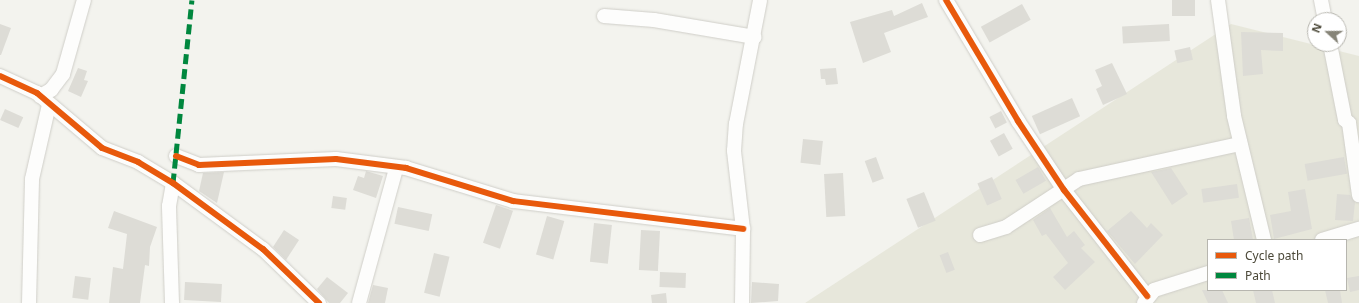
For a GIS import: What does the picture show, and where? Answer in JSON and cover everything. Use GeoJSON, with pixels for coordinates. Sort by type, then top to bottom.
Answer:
{"type":"FeatureCollection","features":[{"type":"Feature","properties":{"kind":"street"},"geometry":{"type":"LineString","coordinates":[[29,303],[32,179],[45,100],[63,74],[84,0]]}},
{"type":"Feature","properties":{"kind":"street"},"geometry":{"type":"LineString","coordinates":[[742,303],[743,229],[734,145],[755,37],[760,0]]}},
{"type":"Feature","properties":{"kind":"street"},"geometry":{"type":"LineString","coordinates":[[946,0],[1018,122],[1064,190],[1145,300],[1154,290],[1207,273]]}},
{"type":"Feature","properties":{"kind":"street"},"geometry":{"type":"LineString","coordinates":[[1218,0],[1240,144],[1264,239]]}},
{"type":"Feature","properties":{"kind":"street"},"geometry":{"type":"LineString","coordinates":[[1321,0],[1323,12]]}},
{"type":"Feature","properties":{"kind":"street"},"geometry":{"type":"LineString","coordinates":[[604,16],[755,37]]}},
{"type":"Feature","properties":{"kind":"street"},"geometry":{"type":"LineString","coordinates":[[1332,52],[1345,120],[1354,121],[1359,195]]}},
{"type":"Feature","properties":{"kind":"street"},"geometry":{"type":"LineString","coordinates":[[0,76],[45,100],[66,114],[102,148],[138,162],[173,183],[263,249],[319,303]]}},
{"type":"Feature","properties":{"kind":"street"},"geometry":{"type":"LineString","coordinates":[[980,235],[1006,227],[1079,179],[1125,167],[1240,144]]}},
{"type":"Feature","properties":{"kind":"street"},"geometry":{"type":"LineString","coordinates":[[176,156],[199,165],[336,160],[406,168],[513,200],[743,229]]}},
{"type":"Feature","properties":{"kind":"street"},"geometry":{"type":"LineString","coordinates":[[359,303],[395,172]]}},
{"type":"Feature","properties":{"kind":"street"},"geometry":{"type":"LineString","coordinates":[[172,303],[169,206],[173,183]]}},
{"type":"Feature","properties":{"kind":"street"},"geometry":{"type":"LineString","coordinates":[[1325,239],[1359,229]]}},
{"type":"Feature","properties":{"kind":"shaded area"},"geometry":{"type":"Polygon","coordinates":[[[1231,24],[1307,43],[1307,52],[1343,52],[1359,56],[1359,303],[805,303],[1231,24]]]}},
{"type":"Feature","properties":{"kind":"building"},"geometry":{"type":"Polygon","coordinates":[[[1172,0],[1195,0],[1195,16],[1172,16],[1172,0]]]}},
{"type":"Feature","properties":{"kind":"building"},"geometry":{"type":"Polygon","coordinates":[[[922,3],[928,17],[884,33],[891,52],[863,63],[850,22],[892,10],[894,16],[922,3]]]}},
{"type":"Feature","properties":{"kind":"building"},"geometry":{"type":"Polygon","coordinates":[[[1022,4],[1031,20],[990,43],[981,27],[1022,4]]]}},
{"type":"Feature","properties":{"kind":"building"},"geometry":{"type":"Polygon","coordinates":[[[0,24],[11,28],[1,55],[0,55],[0,24]]]}},
{"type":"Feature","properties":{"kind":"building"},"geometry":{"type":"Polygon","coordinates":[[[1169,24],[1170,41],[1123,43],[1122,26],[1169,24]]]}},
{"type":"Feature","properties":{"kind":"building"},"geometry":{"type":"Polygon","coordinates":[[[1241,32],[1283,33],[1283,51],[1261,50],[1263,74],[1243,76],[1241,32]]]}},
{"type":"Feature","properties":{"kind":"building"},"geometry":{"type":"Polygon","coordinates":[[[1190,47],[1193,60],[1177,63],[1174,51],[1190,47]]]}},
{"type":"Feature","properties":{"kind":"building"},"geometry":{"type":"Polygon","coordinates":[[[1112,63],[1127,94],[1103,105],[1096,89],[1102,86],[1095,70],[1112,63]]]}},
{"type":"Feature","properties":{"kind":"building"},"geometry":{"type":"Polygon","coordinates":[[[78,68],[87,71],[84,80],[88,81],[81,97],[68,91],[78,68]]]}},
{"type":"Feature","properties":{"kind":"building"},"geometry":{"type":"Polygon","coordinates":[[[836,68],[838,84],[826,85],[825,79],[821,79],[820,69],[836,68]]]}},
{"type":"Feature","properties":{"kind":"building"},"geometry":{"type":"Polygon","coordinates":[[[1072,98],[1080,116],[1040,134],[1032,116],[1072,98]]]}},
{"type":"Feature","properties":{"kind":"building"},"geometry":{"type":"Polygon","coordinates":[[[5,109],[23,117],[18,128],[0,120],[5,109]]]}},
{"type":"Feature","properties":{"kind":"building"},"geometry":{"type":"Polygon","coordinates":[[[1001,111],[1007,123],[995,128],[989,117],[1001,111]]]}},
{"type":"Feature","properties":{"kind":"building"},"geometry":{"type":"Polygon","coordinates":[[[1004,133],[1013,149],[999,157],[990,141],[1004,133]]]}},
{"type":"Feature","properties":{"kind":"building"},"geometry":{"type":"Polygon","coordinates":[[[803,139],[823,141],[820,165],[800,163],[803,139]]]}},
{"type":"Feature","properties":{"kind":"building"},"geometry":{"type":"Polygon","coordinates":[[[876,157],[884,179],[873,183],[865,161],[876,157]]]}},
{"type":"Feature","properties":{"kind":"building"},"geometry":{"type":"Polygon","coordinates":[[[1344,157],[1347,174],[1308,181],[1305,164],[1344,157]]]}},
{"type":"Feature","properties":{"kind":"building"},"geometry":{"type":"Polygon","coordinates":[[[1038,167],[1046,181],[1023,194],[1015,180],[1038,167]]]}},
{"type":"Feature","properties":{"kind":"building"},"geometry":{"type":"Polygon","coordinates":[[[1171,168],[1188,194],[1172,205],[1151,172],[1171,168]]]}},
{"type":"Feature","properties":{"kind":"building"},"geometry":{"type":"Polygon","coordinates":[[[366,171],[383,176],[376,198],[353,190],[358,176],[364,178],[366,171]]]}},
{"type":"Feature","properties":{"kind":"building"},"geometry":{"type":"Polygon","coordinates":[[[224,172],[217,203],[199,191],[203,173],[224,172]]]}},
{"type":"Feature","properties":{"kind":"building"},"geometry":{"type":"Polygon","coordinates":[[[843,173],[845,216],[826,217],[824,174],[843,173]]]}},
{"type":"Feature","properties":{"kind":"building"},"geometry":{"type":"Polygon","coordinates":[[[992,177],[1002,199],[987,205],[977,184],[992,177]]]}},
{"type":"Feature","properties":{"kind":"building"},"geometry":{"type":"Polygon","coordinates":[[[1237,184],[1239,198],[1203,203],[1201,189],[1237,184]]]}},
{"type":"Feature","properties":{"kind":"building"},"geometry":{"type":"Polygon","coordinates":[[[1305,189],[1312,229],[1274,239],[1270,215],[1291,211],[1288,192],[1305,189]]]}},
{"type":"Feature","properties":{"kind":"building"},"geometry":{"type":"Polygon","coordinates":[[[924,192],[936,221],[918,228],[906,199],[924,192]]]}},
{"type":"Feature","properties":{"kind":"building"},"geometry":{"type":"Polygon","coordinates":[[[1337,194],[1350,195],[1355,202],[1353,221],[1335,220],[1337,194]]]}},
{"type":"Feature","properties":{"kind":"building"},"geometry":{"type":"Polygon","coordinates":[[[333,196],[347,198],[345,210],[331,208],[333,196]]]}},
{"type":"Feature","properties":{"kind":"building"},"geometry":{"type":"Polygon","coordinates":[[[496,205],[513,211],[500,249],[483,243],[496,205]]]}},
{"type":"Feature","properties":{"kind":"building"},"geometry":{"type":"Polygon","coordinates":[[[398,207],[432,214],[429,231],[394,224],[398,207]]]}},
{"type":"Feature","properties":{"kind":"building"},"geometry":{"type":"Polygon","coordinates":[[[1050,208],[1067,237],[1074,231],[1085,245],[1081,248],[1095,262],[1065,290],[1053,277],[1068,263],[1046,234],[1042,236],[1033,220],[1050,208]]]}},
{"type":"Feature","properties":{"kind":"building"},"geometry":{"type":"Polygon","coordinates":[[[114,211],[157,227],[150,247],[149,266],[145,265],[140,303],[109,303],[113,267],[123,269],[127,234],[108,228],[114,211]]]}},
{"type":"Feature","properties":{"kind":"building"},"geometry":{"type":"Polygon","coordinates":[[[1131,211],[1147,228],[1151,223],[1163,235],[1135,264],[1107,231],[1131,211]]]}},
{"type":"Feature","properties":{"kind":"building"},"geometry":{"type":"Polygon","coordinates":[[[547,216],[564,221],[553,259],[536,254],[547,216]]]}},
{"type":"Feature","properties":{"kind":"building"},"geometry":{"type":"Polygon","coordinates":[[[1249,218],[1253,239],[1234,239],[1231,221],[1249,218]]]}},
{"type":"Feature","properties":{"kind":"building"},"geometry":{"type":"Polygon","coordinates":[[[594,223],[612,225],[608,264],[590,262],[594,223]]]}},
{"type":"Feature","properties":{"kind":"building"},"geometry":{"type":"Polygon","coordinates":[[[284,230],[299,240],[286,260],[273,247],[284,230]]]}},
{"type":"Feature","properties":{"kind":"building"},"geometry":{"type":"Polygon","coordinates":[[[641,230],[660,231],[658,271],[639,270],[641,230]]]}},
{"type":"Feature","properties":{"kind":"building"},"geometry":{"type":"Polygon","coordinates":[[[948,252],[955,270],[946,273],[940,255],[948,252]]]}},
{"type":"Feature","properties":{"kind":"building"},"geometry":{"type":"Polygon","coordinates":[[[434,253],[450,257],[440,297],[424,293],[434,253]]]}},
{"type":"Feature","properties":{"kind":"building"},"geometry":{"type":"Polygon","coordinates":[[[660,272],[686,273],[685,288],[659,287],[660,272]]]}},
{"type":"Feature","properties":{"kind":"building"},"geometry":{"type":"Polygon","coordinates":[[[75,276],[91,278],[88,300],[72,298],[75,276]]]}},
{"type":"Feature","properties":{"kind":"building"},"geometry":{"type":"Polygon","coordinates":[[[1359,276],[1359,290],[1350,292],[1347,278],[1359,276]]]}},
{"type":"Feature","properties":{"kind":"building"},"geometry":{"type":"Polygon","coordinates":[[[327,277],[348,293],[340,303],[329,303],[317,289],[327,277]]]}},
{"type":"Feature","properties":{"kind":"building"},"geometry":{"type":"Polygon","coordinates":[[[185,282],[222,284],[221,302],[184,300],[185,282]]]}},
{"type":"Feature","properties":{"kind":"building"},"geometry":{"type":"Polygon","coordinates":[[[752,282],[779,284],[778,301],[751,303],[752,282]]]}},
{"type":"Feature","properties":{"kind":"building"},"geometry":{"type":"Polygon","coordinates":[[[373,285],[388,288],[385,303],[368,303],[373,285]]]}},
{"type":"Feature","properties":{"kind":"building"},"geometry":{"type":"Polygon","coordinates":[[[1202,290],[1222,291],[1228,303],[1208,303],[1202,290]]]}},
{"type":"Feature","properties":{"kind":"building"},"geometry":{"type":"Polygon","coordinates":[[[1253,291],[1272,291],[1275,303],[1256,303],[1253,291]]]}},
{"type":"Feature","properties":{"kind":"building"},"geometry":{"type":"Polygon","coordinates":[[[1325,291],[1340,291],[1342,303],[1328,303],[1325,291]]]}},
{"type":"Feature","properties":{"kind":"building"},"geometry":{"type":"Polygon","coordinates":[[[666,293],[667,303],[652,303],[651,295],[666,293]]]}},
{"type":"Feature","properties":{"kind":"marked path"},"geometry":{"type":"LineString","coordinates":[[173,183],[192,0]]}},
{"type":"Feature","properties":{"kind":"cycle path"},"geometry":{"type":"LineString","coordinates":[[946,0],[1018,121],[1064,190],[1147,296]]}},
{"type":"Feature","properties":{"kind":"cycle path"},"geometry":{"type":"LineString","coordinates":[[0,76],[37,93],[102,148],[138,162],[173,183],[263,249],[319,303]]}},
{"type":"Feature","properties":{"kind":"cycle path"},"geometry":{"type":"LineString","coordinates":[[176,156],[199,165],[336,159],[406,168],[513,201],[743,229]]}}]}
